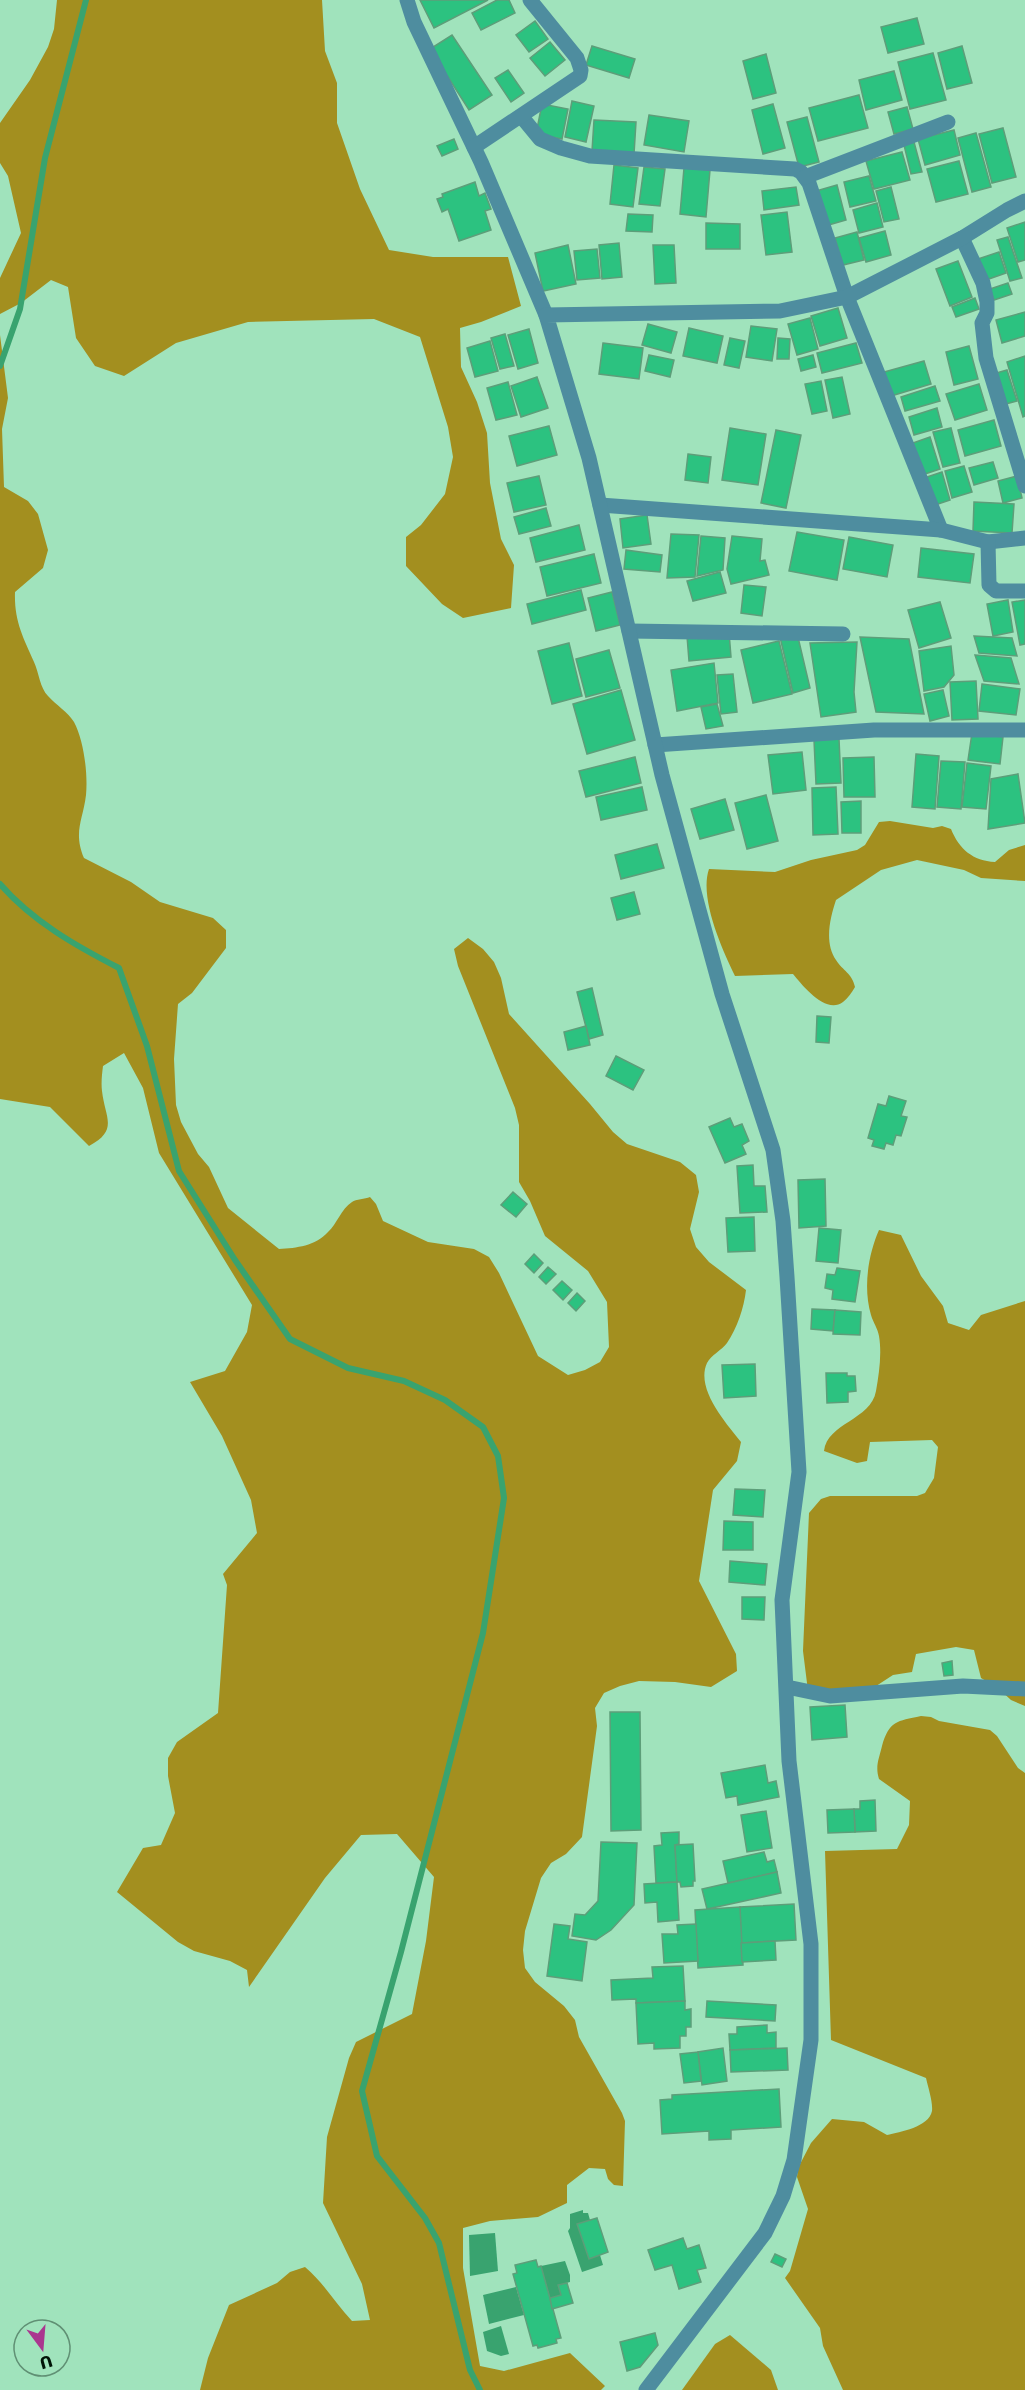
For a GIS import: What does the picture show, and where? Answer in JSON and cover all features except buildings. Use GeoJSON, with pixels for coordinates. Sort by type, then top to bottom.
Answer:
{"type":"FeatureCollection","features":[{"type":"Feature","properties":{"kind":"street"},"geometry":{"type":"LineString","coordinates":[[407,0],[414,21],[474,147],[546,315],[589,458],[655,745],[722,994],[772,1150],[787,1277],[799,1472],[782,1600],[789,1761],[811,1944],[811,2040],[794,2160],[783,2196],[765,2233],[646,2390]]}},
{"type":"Feature","properties":{"kind":"street"},"geometry":{"type":"LineString","coordinates":[[474,147],[580,76],[581,70],[577,58],[530,0]]}},
{"type":"Feature","properties":{"kind":"street"},"geometry":{"type":"LineString","coordinates":[[521,116],[540,139],[590,156],[795,169],[805,177],[847,297],[941,530]]}},
{"type":"Feature","properties":{"kind":"street"},"geometry":{"type":"LineString","coordinates":[[805,177],[948,122]]}},
{"type":"Feature","properties":{"kind":"street"},"geometry":{"type":"LineString","coordinates":[[546,315],[780,311],[847,297],[962,238],[1025,201]]}},
{"type":"Feature","properties":{"kind":"street"},"geometry":{"type":"LineString","coordinates":[[962,238],[983,283],[987,302],[987,313],[982,323],[984,349],[1025,486]]}},
{"type":"Feature","properties":{"kind":"street"},"geometry":{"type":"LineString","coordinates":[[600,505],[941,530],[988,542],[1025,538]]}},
{"type":"Feature","properties":{"kind":"street"},"geometry":{"type":"LineString","coordinates":[[988,542],[989,585],[996,591],[1025,591]]}},
{"type":"Feature","properties":{"kind":"street"},"geometry":{"type":"LineString","coordinates":[[629,631],[843,634]]}},
{"type":"Feature","properties":{"kind":"street"},"geometry":{"type":"LineString","coordinates":[[655,745],[874,730],[1025,730]]}},
{"type":"Feature","properties":{"kind":"street"},"geometry":{"type":"LineString","coordinates":[[787,1687],[830,1696],[963,1686],[1025,1689]]}},
{"type":"Feature","properties":{"kind":"shaded area"},"geometry":{"type":"Polygon","coordinates":[[[57,0],[322,0],[325,51],[337,83],[337,123],[360,189],[389,250],[433,257],[508,257],[521,306],[460,328],[461,367],[477,402],[487,433],[490,483],[501,539],[514,565],[511,608],[463,618],[442,604],[406,566],[406,537],[421,525],[445,494],[453,457],[448,427],[420,337],[374,319],[248,322],[176,343],[124,376],[95,366],[76,338],[68,287],[51,280],[21,303],[0,314],[0,278],[21,233],[8,176],[0,163],[0,123],[30,80],[48,47],[54,29],[57,0]]]}},
{"type":"Feature","properties":{"kind":"shaded area"},"geometry":{"type":"Polygon","coordinates":[[[0,335],[8,398],[2,429],[4,487],[28,501],[38,514],[48,550],[43,568],[15,592],[16,612],[20,629],[43,689],[71,718],[80,738],[86,777],[86,795],[79,833],[84,858],[131,882],[160,902],[213,918],[226,930],[226,948],[192,993],[178,1004],[174,1059],[176,1105],[181,1122],[198,1154],[209,1167],[228,1208],[279,1249],[286,1249],[299,1247],[323,1237],[348,1205],[356,1200],[370,1197],[376,1204],[383,1221],[428,1242],[474,1249],[489,1257],[499,1273],[538,1356],[568,1375],[600,1362],[609,1347],[607,1302],[588,1271],[545,1236],[519,1182],[519,1125],[515,1108],[458,966],[454,949],[468,938],[483,949],[494,962],[501,978],[509,1014],[613,1132],[627,1144],[680,1162],[696,1175],[699,1192],[690,1229],[696,1247],[709,1262],[746,1290],[742,1311],[734,1331],[725,1346],[709,1360],[704,1373],[705,1384],[714,1405],[741,1442],[737,1461],[713,1490],[699,1581],[736,1654],[737,1671],[711,1687],[675,1682],[639,1681],[604,1693],[595,1708],[597,1726],[582,1837],[566,1854],[551,1863],[541,1878],[525,1931],[523,1950],[525,1968],[535,1982],[564,2006],[575,2020],[579,2037],[622,2113],[625,2121],[623,2186],[614,2185],[608,2179],[605,2169],[589,2168],[567,2185],[567,2203],[538,2217],[490,2221],[463,2228],[463,2268],[480,2366],[504,2371],[570,2353],[605,2386],[601,2390],[200,2390],[208,2358],[229,2305],[277,2283],[290,2272],[305,2267],[352,2321],[370,2320],[362,2284],[323,2203],[327,2137],[349,2058],[356,2042],[412,2014],[426,1941],[434,1877],[397,1834],[361,1835],[325,1878],[249,1987],[247,1970],[230,1961],[194,1951],[178,1942],[117,1892],[143,1848],[161,1845],[175,1813],[168,1776],[168,1758],[177,1742],[218,1713],[227,1585],[223,1574],[257,1533],[251,1500],[222,1436],[190,1382],[225,1371],[247,1332],[252,1305],[159,1153],[143,1088],[124,1053],[103,1066],[102,1088],[107,1129],[98,1140],[89,1146],[50,1107],[0,1099],[0,335]]]}},
{"type":"Feature","properties":{"kind":"shaded area"},"geometry":{"type":"Polygon","coordinates":[[[890,821],[933,828],[942,826],[951,829],[958,842],[968,853],[987,861],[995,862],[1009,850],[1025,845],[1025,881],[981,878],[964,870],[917,860],[881,870],[836,900],[830,922],[830,946],[836,960],[850,975],[855,987],[843,1002],[836,1005],[829,1005],[815,997],[793,974],[735,976],[718,938],[709,908],[707,881],[709,869],[775,872],[811,860],[857,850],[865,845],[879,822],[890,821]]]}},
{"type":"Feature","properties":{"kind":"shaded area"},"geometry":{"type":"Polygon","coordinates":[[[879,1230],[901,1235],[921,1276],[943,1306],[948,1323],[969,1330],[981,1315],[1025,1301],[1025,1706],[1011,1700],[998,1688],[981,1678],[974,1650],[956,1647],[916,1654],[912,1672],[893,1675],[870,1690],[808,1691],[803,1651],[809,1513],[821,1499],[830,1496],[917,1496],[925,1493],[934,1478],[938,1447],[932,1440],[870,1442],[867,1461],[857,1463],[824,1451],[833,1434],[866,1409],[876,1391],[880,1343],[869,1305],[867,1283],[872,1250],[879,1230]]]}},
{"type":"Feature","properties":{"kind":"shaded area"},"geometry":{"type":"Polygon","coordinates":[[[921,1716],[990,1730],[997,1736],[1018,1768],[1025,1773],[1025,2390],[843,2390],[823,2346],[820,2328],[785,2278],[790,2271],[808,2209],[797,2177],[798,2168],[811,2143],[832,2119],[864,2122],[887,2135],[920,2125],[930,2117],[932,2111],[926,2078],[831,2040],[825,1851],[897,1849],[909,1825],[910,1801],[879,1779],[878,1762],[891,1727],[900,1721],[921,1716]]]}},
{"type":"Feature","properties":{"kind":"shaded area"},"geometry":{"type":"Polygon","coordinates":[[[583,2210],[583,2213],[588,2213],[590,2220],[578,2224],[590,2258],[600,2255],[603,2265],[582,2272],[568,2231],[570,2214],[583,2210]]]}},
{"type":"Feature","properties":{"kind":"shaded area"},"geometry":{"type":"Polygon","coordinates":[[[495,2233],[498,2271],[470,2276],[469,2235],[495,2233]]]}},
{"type":"Feature","properties":{"kind":"shaded area"},"geometry":{"type":"Polygon","coordinates":[[[565,2261],[570,2282],[559,2285],[561,2295],[550,2298],[541,2266],[565,2261]]]}},
{"type":"Feature","properties":{"kind":"shaded area"},"geometry":{"type":"Polygon","coordinates":[[[516,2287],[524,2315],[489,2324],[483,2295],[516,2287]]]}},
{"type":"Feature","properties":{"kind":"shaded area"},"geometry":{"type":"Polygon","coordinates":[[[501,2326],[509,2354],[501,2356],[487,2351],[483,2332],[501,2326]]]}},
{"type":"Feature","properties":{"kind":"shaded area"},"geometry":{"type":"Polygon","coordinates":[[[730,2335],[771,2370],[778,2390],[682,2390],[715,2344],[730,2335]]]}},
{"type":"Feature","properties":{"kind":"waterway"},"geometry":{"type":"LineString","coordinates":[[0,366],[20,309],[45,158],[86,0]]}},
{"type":"Feature","properties":{"kind":"waterway"},"geometry":{"type":"LineString","coordinates":[[0,884],[26,910],[55,932],[119,968],[147,1046],[179,1171],[235,1260],[290,1339],[348,1368],[404,1381],[445,1400],[483,1427],[498,1456],[504,1498],[483,1633],[401,1952],[362,2091],[377,2156],[425,2218],[439,2243],[470,2370],[480,2390]]}}]}
